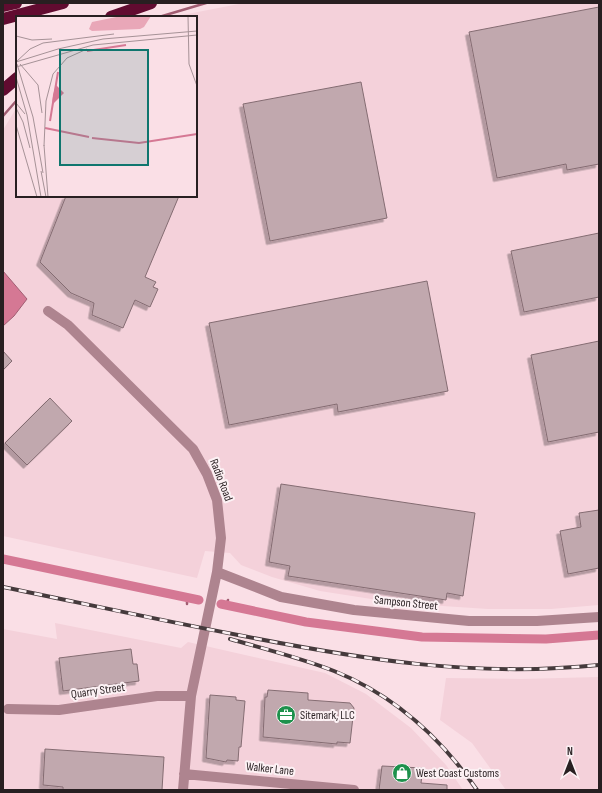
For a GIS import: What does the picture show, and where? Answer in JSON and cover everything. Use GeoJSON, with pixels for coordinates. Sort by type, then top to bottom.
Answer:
{"type":"FeatureCollection","features":[{"type":"Feature","properties":{"kind":"highway"},"geometry":{"type":"LineString","coordinates":[[3,6],[16,3]]}},
{"type":"Feature","properties":{"kind":"highway"},"geometry":{"type":"LineString","coordinates":[[3,19],[63,3]]}},
{"type":"Feature","properties":{"kind":"highway"},"geometry":{"type":"LineString","coordinates":[[114,16],[151,3]]}},
{"type":"Feature","properties":{"kind":"highway"},"geometry":{"type":"LineString","coordinates":[[3,90],[16,79]]}},
{"type":"Feature","properties":{"kind":"street","name":"Radio Road"},"geometry":{"type":"LineString","coordinates":[[48,311],[68,325],[164,419],[198,456],[217,500],[221,538],[217,572],[191,696],[183,790]]}},
{"type":"Feature","properties":{"kind":"street","name":"Sampson Street"},"geometry":{"type":"LineString","coordinates":[[217,572],[282,597],[354,610],[469,621],[537,621],[599,617]]}},
{"type":"Feature","properties":{"kind":"street","name":"Quarry Street"},"geometry":{"type":"LineString","coordinates":[[8,710],[59,710],[158,696],[191,696]]}},
{"type":"Feature","properties":{"kind":"street","name":"Walker Lane"},"geometry":{"type":"LineString","coordinates":[[184,774],[354,790]]}},
{"type":"Feature","properties":{"kind":"shaded area"},"geometry":{"type":"Polygon","coordinates":[[[244,3],[599,3],[599,605],[551,609],[488,609],[397,603],[320,591],[272,577],[241,565],[230,553],[205,551],[197,578],[3,536],[3,326],[14,316],[27,299],[3,271],[3,130],[16,109],[16,197],[197,197],[197,16],[177,16],[244,3]]]}},
{"type":"Feature","properties":{"kind":"shaded area"},"geometry":{"type":"Polygon","coordinates":[[[3,271],[27,299],[14,316],[3,326],[3,271]]]}},
{"type":"Feature","properties":{"kind":"shaded area"},"geometry":{"type":"Polygon","coordinates":[[[55,623],[181,648],[188,642],[325,673],[366,694],[411,728],[446,765],[463,790],[3,790],[3,629],[57,639],[55,623]]]}},
{"type":"Feature","properties":{"kind":"shaded area"},"geometry":{"type":"Polygon","coordinates":[[[599,677],[599,790],[506,790],[472,743],[440,720],[446,678],[521,679],[599,677]]]}},
{"type":"Feature","properties":{"kind":"building"},"geometry":{"type":"Polygon","coordinates":[[[599,7],[599,164],[567,170],[566,164],[497,178],[469,32],[599,7]]]}},
{"type":"Feature","properties":{"kind":"building"},"geometry":{"type":"Polygon","coordinates":[[[361,82],[387,218],[270,241],[243,104],[361,82]]]}},
{"type":"Feature","properties":{"kind":"building"},"geometry":{"type":"Polygon","coordinates":[[[66,197],[179,197],[145,277],[156,282],[153,287],[158,289],[150,307],[135,300],[123,328],[92,315],[94,303],[71,293],[40,262],[66,197]]]}},
{"type":"Feature","properties":{"kind":"building"},"geometry":{"type":"Polygon","coordinates":[[[599,233],[599,297],[524,312],[511,251],[599,233]]]}},
{"type":"Feature","properties":{"kind":"building"},"geometry":{"type":"Polygon","coordinates":[[[427,281],[448,391],[338,412],[337,404],[229,425],[209,323],[427,281]]]}},
{"type":"Feature","properties":{"kind":"building"},"geometry":{"type":"Polygon","coordinates":[[[599,341],[599,432],[548,442],[531,355],[599,341]]]}},
{"type":"Feature","properties":{"kind":"building"},"geometry":{"type":"Polygon","coordinates":[[[3,351],[12,361],[3,370],[3,351]]]}},
{"type":"Feature","properties":{"kind":"building"},"geometry":{"type":"Polygon","coordinates":[[[50,398],[72,421],[27,465],[5,443],[50,398]]]}},
{"type":"Feature","properties":{"kind":"building"},"geometry":{"type":"Polygon","coordinates":[[[281,484],[475,513],[463,596],[447,593],[446,600],[288,576],[290,566],[269,562],[281,484]]]}},
{"type":"Feature","properties":{"kind":"building"},"geometry":{"type":"Polygon","coordinates":[[[599,510],[599,568],[568,574],[560,531],[581,527],[579,513],[599,510]]]}},
{"type":"Feature","properties":{"kind":"building"},"geometry":{"type":"Polygon","coordinates":[[[131,649],[133,664],[137,664],[139,681],[63,691],[59,658],[131,649]]]}},
{"type":"Feature","properties":{"kind":"building"},"geometry":{"type":"Polygon","coordinates":[[[268,690],[308,693],[308,700],[350,703],[354,708],[350,743],[337,742],[337,744],[263,737],[265,697],[267,697],[268,690]]]}},
{"type":"Feature","properties":{"kind":"building"},"geometry":{"type":"Polygon","coordinates":[[[210,695],[236,697],[236,700],[245,701],[241,747],[239,747],[238,761],[227,760],[226,762],[206,758],[210,695]]]}},
{"type":"Feature","properties":{"kind":"building"},"geometry":{"type":"Polygon","coordinates":[[[45,749],[164,757],[162,790],[63,790],[63,787],[43,785],[45,749]]]}},
{"type":"Feature","properties":{"kind":"building","name":"West Coast Customs"},"geometry":{"type":"Polygon","coordinates":[[[382,766],[423,768],[421,783],[447,785],[447,790],[379,790],[382,766]]]}},
{"type":"Feature","properties":{"kind":"waterway"},"geometry":{"type":"LineString","coordinates":[[162,16],[206,3]]}},
{"type":"Feature","properties":{"kind":"waterway"},"geometry":{"type":"LineString","coordinates":[[3,116],[16,101]]}},
{"type":"Feature","properties":{"kind":"waterway"},"geometry":{"type":"LineString","coordinates":[[3,559],[199,600]]}},
{"type":"Feature","properties":{"kind":"waterway"},"geometry":{"type":"LineString","coordinates":[[226,605],[228,600]]}},
{"type":"Feature","properties":{"kind":"waterway"},"geometry":{"type":"LineString","coordinates":[[221,604],[306,622],[422,637],[546,639],[599,635]]}},
{"type":"Feature","properties":{"kind":"railway"},"geometry":{"type":"LineString","coordinates":[[3,587],[283,644],[328,652],[417,664],[462,668],[507,669],[599,665]]}},
{"type":"Feature","properties":{"kind":"railway"},"geometry":{"type":"LineString","coordinates":[[230,639],[321,666],[377,692],[396,705],[432,736],[448,753],[477,790]]}},
{"type":"Feature","properties":{"kind":"place","name":"Sitemark, LLC"},"geometry":{"type":"Point","coordinates":[286,715]}},
{"type":"Feature","properties":{"kind":"place","name":"West Coast Customs"},"geometry":{"type":"Point","coordinates":[402,773]}}]}
